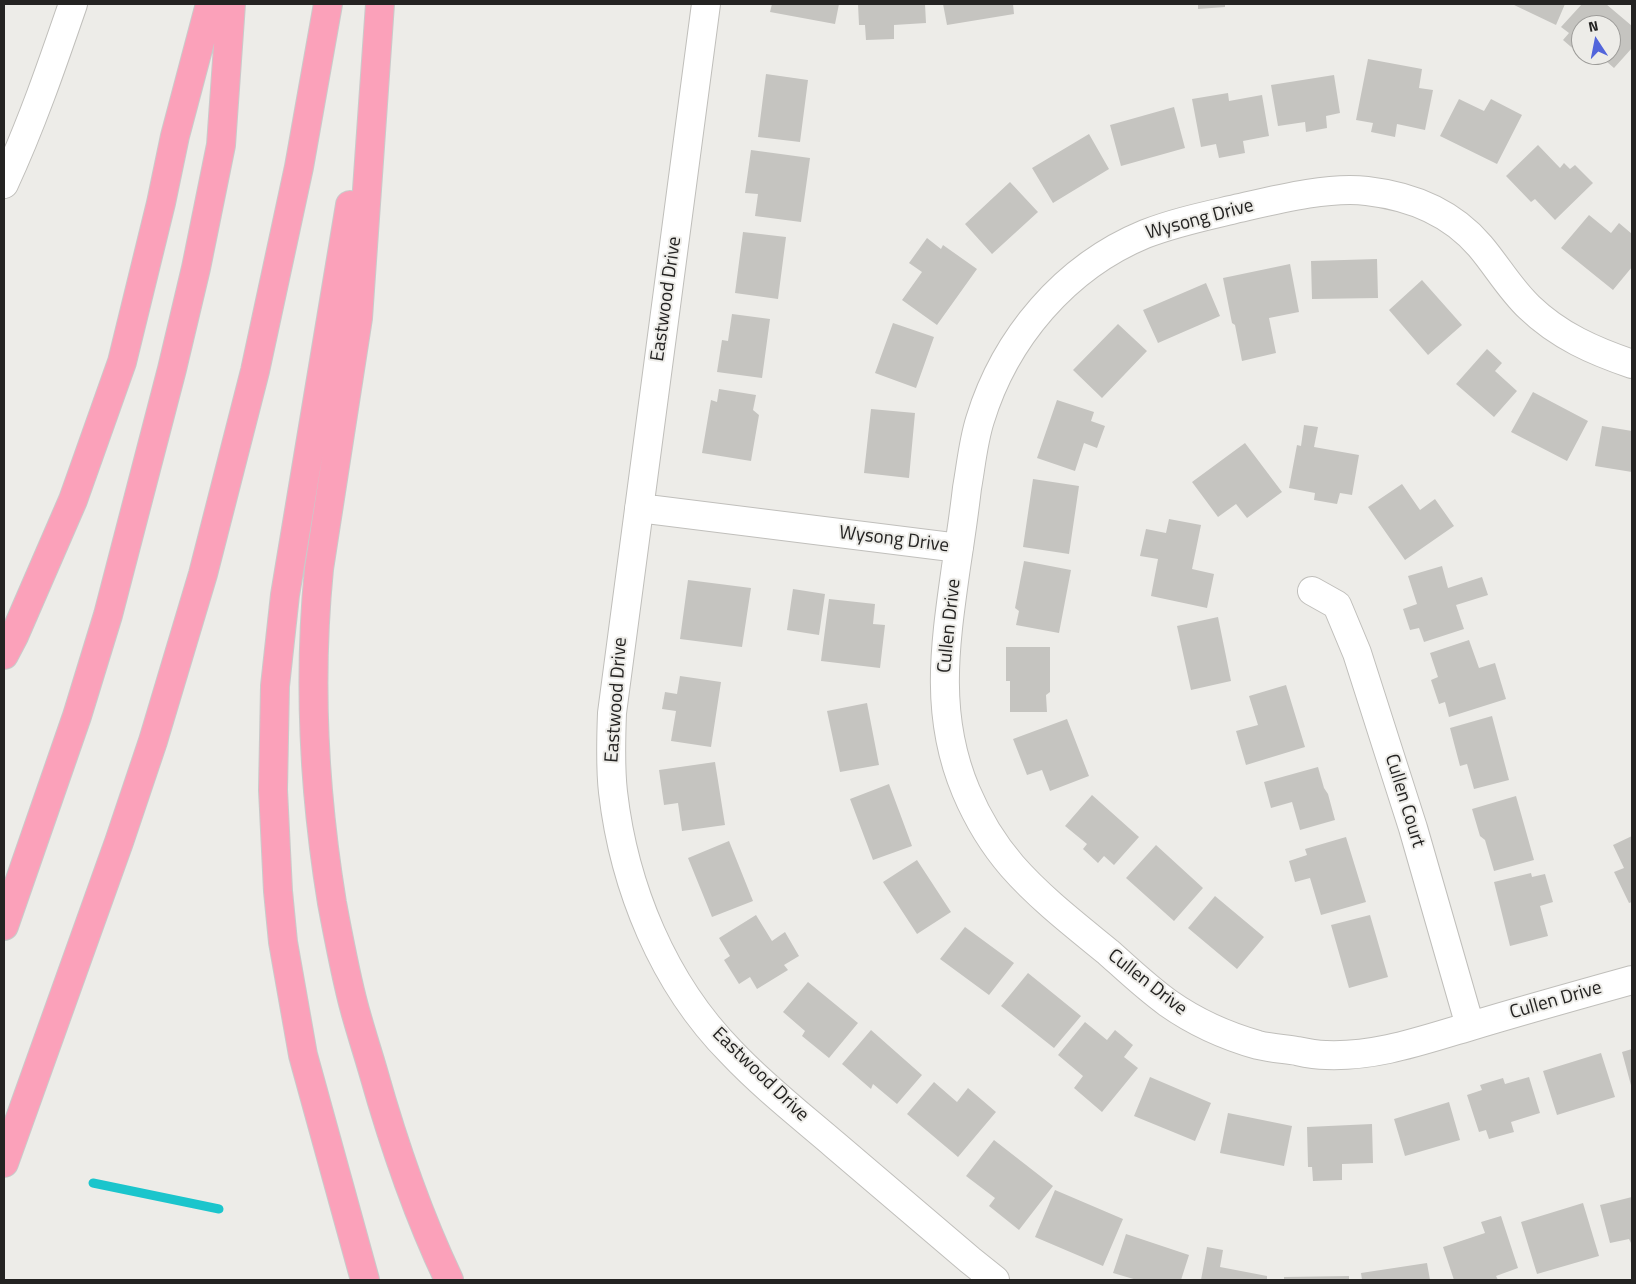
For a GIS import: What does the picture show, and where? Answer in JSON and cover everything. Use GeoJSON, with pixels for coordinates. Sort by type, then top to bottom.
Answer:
{"type":"FeatureCollection","features":[{"type":"Feature","properties":{"kind":"highway"},"geometry":{"type":"LineString","coordinates":[[4,655],[74,500],[122,362],[161,203],[175,136],[210,4]]}},
{"type":"Feature","properties":{"kind":"highway"},"geometry":{"type":"LineString","coordinates":[[4,926],[74,725],[108,615],[172,369],[196,268],[221,145],[231,4]]}},
{"type":"Feature","properties":{"kind":"highway"},"geometry":{"type":"LineString","coordinates":[[4,1162],[119,842],[203,574],[255,371],[299,167],[328,4]]}},
{"type":"Feature","properties":{"kind":"highway"},"geometry":{"type":"LineString","coordinates":[[380,4],[358,318],[319,569],[316,600],[314,664],[315,752],[327,869],[338,936],[352,998],[388,1123],[417,1205],[449,1280]]}},
{"type":"Feature","properties":{"kind":"highway"},"geometry":{"type":"LineString","coordinates":[[365,1280],[303,1055],[291,991],[278,891],[273,790],[273,738],[275,686],[284,595],[378,39]]}},
{"type":"Feature","properties":{"kind":"street"},"geometry":{"type":"LineString","coordinates":[[4,184],[30,127],[73,4]]}},
{"type":"Feature","properties":{"kind":"street","name":"Eastwood Drive"},"geometry":{"type":"LineString","coordinates":[[706,4],[614,686],[611,722],[611,765],[614,799],[624,855],[650,930],[670,970],[689,1001],[730,1052],[758,1079],[996,1280]]}},
{"type":"Feature","properties":{"kind":"street","name":"Wysong Drive"},"geometry":{"type":"LineString","coordinates":[[639,508],[959,548],[971,462],[980,421],[993,384],[1004,361],[1018,339],[1062,287],[1086,267],[1138,237],[1188,219],[1332,191],[1359,190],[1386,193],[1407,199],[1438,212],[1460,227],[1479,245],[1518,296],[1534,312],[1562,334],[1596,351],[1632,364]]}},
{"type":"Feature","properties":{"kind":"street","name":"Cullen Drive"},"geometry":{"type":"LineString","coordinates":[[959,548],[945,652],[944,691],[948,731],[963,783],[979,818],[1009,862],[1026,881],[1167,1002],[1210,1027],[1260,1046],[1324,1055],[1361,1054],[1414,1043],[1632,980]]}},
{"type":"Feature","properties":{"kind":"street","name":"Cullen Court"},"geometry":{"type":"LineString","coordinates":[[1312,591],[1337,605],[1357,653],[1410,818],[1470,1026]]}},
{"type":"Feature","properties":{"kind":"building"},"geometry":{"type":"Polygon","coordinates":[[[772,4],[839,4],[835,24],[770,12],[772,4]]]}},
{"type":"Feature","properties":{"kind":"building"},"geometry":{"type":"Polygon","coordinates":[[[858,4],[925,4],[926,23],[894,25],[894,39],[866,40],[865,25],[859,25],[858,4]]]}},
{"type":"Feature","properties":{"kind":"building"},"geometry":{"type":"Polygon","coordinates":[[[943,4],[1013,4],[1014,14],[947,25],[943,4]]]}},
{"type":"Feature","properties":{"kind":"building"},"geometry":{"type":"Polygon","coordinates":[[[1198,4],[1225,4],[1225,7],[1198,9],[1198,4]]]}},
{"type":"Feature","properties":{"kind":"building"},"geometry":{"type":"Polygon","coordinates":[[[1512,4],[1565,4],[1556,25],[1512,4]]]}},
{"type":"Feature","properties":{"kind":"building"},"geometry":{"type":"Polygon","coordinates":[[[1582,4],[1606,4],[1619,15],[1572,15],[1582,4]]]}},
{"type":"Feature","properties":{"kind":"building"},"geometry":{"type":"Polygon","coordinates":[[[1571,16],[1571,47],[1563,40],[1569,33],[1561,27],[1571,16]]]}},
{"type":"Feature","properties":{"kind":"building"},"geometry":{"type":"Polygon","coordinates":[[[1621,17],[1632,26],[1632,48],[1621,60],[1621,17]]]}},
{"type":"Feature","properties":{"kind":"building"},"geometry":{"type":"Polygon","coordinates":[[[1368,59],[1422,69],[1419,88],[1433,90],[1425,130],[1397,124],[1395,137],[1371,132],[1373,123],[1356,120],[1368,59]]]}},
{"type":"Feature","properties":{"kind":"building"},"geometry":{"type":"Polygon","coordinates":[[[766,74],[808,80],[800,142],[758,137],[766,74]]]}},
{"type":"Feature","properties":{"kind":"building"},"geometry":{"type":"Polygon","coordinates":[[[1334,75],[1340,113],[1326,116],[1327,128],[1306,132],[1305,122],[1278,126],[1271,85],[1334,75]]]}},
{"type":"Feature","properties":{"kind":"building"},"geometry":{"type":"Polygon","coordinates":[[[1228,93],[1229,101],[1262,95],[1269,136],[1243,141],[1245,153],[1219,158],[1216,144],[1201,147],[1192,99],[1228,93]]]}},
{"type":"Feature","properties":{"kind":"building"},"geometry":{"type":"Polygon","coordinates":[[[1459,99],[1484,111],[1491,99],[1522,115],[1497,164],[1440,136],[1459,99]]]}},
{"type":"Feature","properties":{"kind":"building"},"geometry":{"type":"Polygon","coordinates":[[[1174,107],[1185,148],[1121,166],[1110,125],[1174,107]]]}},
{"type":"Feature","properties":{"kind":"building"},"geometry":{"type":"Polygon","coordinates":[[[1089,134],[1109,169],[1053,203],[1032,168],[1089,134]]]}},
{"type":"Feature","properties":{"kind":"building"},"geometry":{"type":"Polygon","coordinates":[[[1538,145],[1560,168],[1564,163],[1570,169],[1575,165],[1593,183],[1555,220],[1535,199],[1531,202],[1506,176],[1538,145]]]}},
{"type":"Feature","properties":{"kind":"building"},"geometry":{"type":"Polygon","coordinates":[[[751,150],[810,158],[801,222],[755,216],[758,194],[745,193],[751,150]]]}},
{"type":"Feature","properties":{"kind":"building"},"geometry":{"type":"Polygon","coordinates":[[[1010,182],[1038,212],[992,254],[965,224],[1010,182]]]}},
{"type":"Feature","properties":{"kind":"building"},"geometry":{"type":"Polygon","coordinates":[[[1589,215],[1611,233],[1619,223],[1632,234],[1632,267],[1613,290],[1561,248],[1589,215]]]}},
{"type":"Feature","properties":{"kind":"building"},"geometry":{"type":"Polygon","coordinates":[[[743,232],[786,237],[778,299],[735,293],[743,232]]]}},
{"type":"Feature","properties":{"kind":"building"},"geometry":{"type":"Polygon","coordinates":[[[927,238],[941,249],[943,245],[977,269],[937,325],[902,300],[922,272],[909,263],[927,238]]]}},
{"type":"Feature","properties":{"kind":"building"},"geometry":{"type":"Polygon","coordinates":[[[1377,259],[1378,298],[1312,299],[1311,261],[1377,259]]]}},
{"type":"Feature","properties":{"kind":"building"},"geometry":{"type":"Polygon","coordinates":[[[1290,264],[1299,312],[1269,318],[1276,353],[1242,361],[1223,278],[1290,264]]]}},
{"type":"Feature","properties":{"kind":"building"},"geometry":{"type":"Polygon","coordinates":[[[1422,280],[1462,325],[1428,355],[1389,310],[1422,280]]]}},
{"type":"Feature","properties":{"kind":"building"},"geometry":{"type":"Polygon","coordinates":[[[1206,283],[1220,316],[1158,343],[1143,310],[1206,283]]]}},
{"type":"Feature","properties":{"kind":"building"},"geometry":{"type":"Polygon","coordinates":[[[732,314],[770,319],[762,378],[717,372],[722,340],[728,341],[732,314]]]}},
{"type":"Feature","properties":{"kind":"building"},"geometry":{"type":"Polygon","coordinates":[[[893,323],[934,337],[916,388],[875,373],[893,323]]]}},
{"type":"Feature","properties":{"kind":"building"},"geometry":{"type":"Polygon","coordinates":[[[1118,324],[1147,351],[1102,398],[1073,370],[1118,324]]]}},
{"type":"Feature","properties":{"kind":"building"},"geometry":{"type":"Polygon","coordinates":[[[1487,349],[1502,363],[1495,371],[1517,391],[1494,417],[1456,384],[1487,349]]]}},
{"type":"Feature","properties":{"kind":"building"},"geometry":{"type":"Polygon","coordinates":[[[719,389],[756,395],[753,410],[759,415],[751,461],[702,453],[711,400],[717,402],[719,389]]]}},
{"type":"Feature","properties":{"kind":"building"},"geometry":{"type":"Polygon","coordinates":[[[1533,392],[1588,421],[1567,461],[1511,432],[1533,392]]]}},
{"type":"Feature","properties":{"kind":"building"},"geometry":{"type":"Polygon","coordinates":[[[1057,400],[1094,412],[1091,421],[1105,426],[1097,448],[1084,443],[1075,471],[1037,458],[1057,400]]]}},
{"type":"Feature","properties":{"kind":"building"},"geometry":{"type":"Polygon","coordinates":[[[871,409],[915,413],[909,478],[864,473],[871,409]]]}},
{"type":"Feature","properties":{"kind":"building"},"geometry":{"type":"Polygon","coordinates":[[[1304,425],[1318,427],[1314,447],[1359,455],[1352,495],[1340,493],[1337,504],[1314,500],[1315,493],[1289,488],[1297,445],[1301,446],[1304,425]]]}},
{"type":"Feature","properties":{"kind":"building"},"geometry":{"type":"Polygon","coordinates":[[[1602,426],[1632,431],[1632,472],[1595,466],[1602,426]]]}},
{"type":"Feature","properties":{"kind":"building"},"geometry":{"type":"Polygon","coordinates":[[[1245,443],[1282,492],[1247,518],[1236,504],[1218,517],[1192,482],[1245,443]]]}},
{"type":"Feature","properties":{"kind":"building"},"geometry":{"type":"Polygon","coordinates":[[[1033,479],[1079,486],[1069,554],[1023,547],[1033,479]]]}},
{"type":"Feature","properties":{"kind":"building"},"geometry":{"type":"Polygon","coordinates":[[[1402,484],[1420,510],[1435,499],[1454,526],[1405,560],[1368,507],[1402,484]]]}},
{"type":"Feature","properties":{"kind":"building"},"geometry":{"type":"Polygon","coordinates":[[[1169,519],[1201,525],[1192,569],[1214,574],[1207,608],[1151,596],[1158,559],[1140,556],[1146,529],[1166,533],[1169,519]]]}},
{"type":"Feature","properties":{"kind":"building"},"geometry":{"type":"Polygon","coordinates":[[[1024,561],[1071,570],[1059,633],[1016,625],[1019,611],[1015,608],[1024,561]]]}},
{"type":"Feature","properties":{"kind":"building"},"geometry":{"type":"Polygon","coordinates":[[[1442,566],[1448,588],[1482,577],[1488,595],[1456,605],[1464,629],[1424,642],[1419,628],[1410,630],[1403,609],[1417,604],[1408,576],[1442,566]]]}},
{"type":"Feature","properties":{"kind":"building"},"geometry":{"type":"Polygon","coordinates":[[[688,580],[751,588],[742,647],[680,639],[688,580]]]}},
{"type":"Feature","properties":{"kind":"building"},"geometry":{"type":"Polygon","coordinates":[[[793,589],[825,594],[819,635],[787,630],[793,589]]]}},
{"type":"Feature","properties":{"kind":"building"},"geometry":{"type":"Polygon","coordinates":[[[829,599],[875,604],[873,624],[885,625],[880,668],[821,661],[829,599]]]}},
{"type":"Feature","properties":{"kind":"building"},"geometry":{"type":"Polygon","coordinates":[[[1218,617],[1231,681],[1191,690],[1177,626],[1218,617]]]}},
{"type":"Feature","properties":{"kind":"building"},"geometry":{"type":"Polygon","coordinates":[[[1469,640],[1479,668],[1495,663],[1506,699],[1449,717],[1445,702],[1439,704],[1431,680],[1438,677],[1430,653],[1469,640]]]}},
{"type":"Feature","properties":{"kind":"building"},"geometry":{"type":"Polygon","coordinates":[[[1006,647],[1050,647],[1050,692],[1046,695],[1047,712],[1010,712],[1010,681],[1006,681],[1006,647]]]}},
{"type":"Feature","properties":{"kind":"building"},"geometry":{"type":"Polygon","coordinates":[[[680,676],[721,682],[711,747],[671,741],[676,711],[662,709],[665,692],[677,694],[680,676]]]}},
{"type":"Feature","properties":{"kind":"building"},"geometry":{"type":"Polygon","coordinates":[[[1286,685],[1305,747],[1246,765],[1236,731],[1258,725],[1249,696],[1286,685]]]}},
{"type":"Feature","properties":{"kind":"building"},"geometry":{"type":"Polygon","coordinates":[[[867,703],[879,765],[840,772],[827,711],[867,703]]]}},
{"type":"Feature","properties":{"kind":"building"},"geometry":{"type":"Polygon","coordinates":[[[1492,716],[1509,780],[1474,789],[1467,764],[1460,766],[1450,728],[1492,716]]]}},
{"type":"Feature","properties":{"kind":"building"},"geometry":{"type":"Polygon","coordinates":[[[1067,719],[1089,776],[1050,791],[1042,770],[1027,775],[1013,739],[1067,719]]]}},
{"type":"Feature","properties":{"kind":"building"},"geometry":{"type":"Polygon","coordinates":[[[715,762],[725,825],[682,831],[678,803],[664,805],[659,770],[715,762]]]}},
{"type":"Feature","properties":{"kind":"building"},"geometry":{"type":"Polygon","coordinates":[[[1318,767],[1335,820],[1300,830],[1292,802],[1271,808],[1264,782],[1318,767]]]}},
{"type":"Feature","properties":{"kind":"building"},"geometry":{"type":"Polygon","coordinates":[[[889,784],[912,846],[873,860],[850,799],[889,784]]]}},
{"type":"Feature","properties":{"kind":"building"},"geometry":{"type":"Polygon","coordinates":[[[1092,795],[1139,837],[1114,865],[1104,856],[1098,863],[1083,849],[1087,844],[1065,826],[1092,795]]]}},
{"type":"Feature","properties":{"kind":"building"},"geometry":{"type":"Polygon","coordinates":[[[1516,796],[1534,860],[1494,871],[1485,840],[1480,836],[1472,809],[1516,796]]]}},
{"type":"Feature","properties":{"kind":"building"},"geometry":{"type":"Polygon","coordinates":[[[1632,836],[1632,902],[1629,903],[1614,872],[1624,868],[1613,845],[1632,836]]]}},
{"type":"Feature","properties":{"kind":"building"},"geometry":{"type":"Polygon","coordinates":[[[1346,837],[1366,902],[1321,915],[1310,878],[1295,882],[1289,861],[1307,855],[1305,849],[1346,837]]]}},
{"type":"Feature","properties":{"kind":"building"},"geometry":{"type":"Polygon","coordinates":[[[729,841],[753,901],[712,917],[688,858],[729,841]]]}},
{"type":"Feature","properties":{"kind":"building"},"geometry":{"type":"Polygon","coordinates":[[[1156,845],[1203,888],[1174,921],[1126,878],[1156,845]]]}},
{"type":"Feature","properties":{"kind":"building"},"geometry":{"type":"Polygon","coordinates":[[[917,860],[951,912],[917,934],[883,882],[917,860]]]}},
{"type":"Feature","properties":{"kind":"building"},"geometry":{"type":"Polygon","coordinates":[[[1531,873],[1532,877],[1545,874],[1553,902],[1540,906],[1548,936],[1510,946],[1494,882],[1531,873]]]}},
{"type":"Feature","properties":{"kind":"building"},"geometry":{"type":"Polygon","coordinates":[[[1215,896],[1264,937],[1237,969],[1188,928],[1215,896]]]}},
{"type":"Feature","properties":{"kind":"building"},"geometry":{"type":"Polygon","coordinates":[[[756,915],[772,941],[785,932],[799,956],[784,965],[788,970],[757,989],[750,977],[739,984],[724,960],[730,956],[719,938],[756,915]]]}},
{"type":"Feature","properties":{"kind":"building"},"geometry":{"type":"Polygon","coordinates":[[[1370,915],[1388,977],[1349,988],[1331,925],[1370,915]]]}},
{"type":"Feature","properties":{"kind":"building"},"geometry":{"type":"Polygon","coordinates":[[[965,927],[1014,963],[989,995],[940,959],[965,927]]]}},
{"type":"Feature","properties":{"kind":"building"},"geometry":{"type":"Polygon","coordinates":[[[1028,973],[1081,1016],[1054,1048],[1001,1006],[1028,973]]]}},
{"type":"Feature","properties":{"kind":"building"},"geometry":{"type":"Polygon","coordinates":[[[808,982],[858,1023],[829,1058],[802,1036],[805,1031],[783,1012],[808,982]]]}},
{"type":"Feature","properties":{"kind":"building"},"geometry":{"type":"Polygon","coordinates":[[[1085,1022],[1107,1040],[1115,1030],[1133,1045],[1124,1057],[1138,1068],[1102,1112],[1074,1088],[1083,1076],[1058,1055],[1085,1022]]]}},
{"type":"Feature","properties":{"kind":"building"},"geometry":{"type":"Polygon","coordinates":[[[871,1030],[922,1075],[897,1104],[873,1084],[871,1089],[842,1064],[871,1030]]]}},
{"type":"Feature","properties":{"kind":"building"},"geometry":{"type":"Polygon","coordinates":[[[1632,1049],[1632,1089],[1622,1052],[1632,1049]]]}},
{"type":"Feature","properties":{"kind":"building"},"geometry":{"type":"Polygon","coordinates":[[[1601,1053],[1615,1097],[1557,1115],[1543,1071],[1601,1053]]]}},
{"type":"Feature","properties":{"kind":"building"},"geometry":{"type":"Polygon","coordinates":[[[1150,1077],[1211,1103],[1195,1141],[1134,1116],[1150,1077]]]}},
{"type":"Feature","properties":{"kind":"building"},"geometry":{"type":"Polygon","coordinates":[[[1529,1077],[1540,1113],[1511,1122],[1514,1132],[1489,1139],[1486,1130],[1479,1132],[1467,1095],[1482,1090],[1480,1085],[1503,1078],[1505,1084],[1529,1077]]]}},
{"type":"Feature","properties":{"kind":"building"},"geometry":{"type":"Polygon","coordinates":[[[934,1082],[957,1102],[968,1088],[996,1112],[958,1157],[907,1114],[934,1082]]]}},
{"type":"Feature","properties":{"kind":"building"},"geometry":{"type":"Polygon","coordinates":[[[1449,1102],[1460,1140],[1405,1156],[1394,1119],[1449,1102]]]}},
{"type":"Feature","properties":{"kind":"building"},"geometry":{"type":"Polygon","coordinates":[[[1228,1113],[1292,1126],[1284,1166],[1220,1153],[1228,1113]]]}},
{"type":"Feature","properties":{"kind":"building"},"geometry":{"type":"Polygon","coordinates":[[[1372,1124],[1373,1163],[1342,1164],[1342,1180],[1313,1181],[1312,1167],[1308,1167],[1307,1127],[1372,1124]]]}},
{"type":"Feature","properties":{"kind":"building"},"geometry":{"type":"Polygon","coordinates":[[[994,1140],[1053,1186],[1019,1230],[989,1206],[995,1198],[966,1176],[994,1140]]]}},
{"type":"Feature","properties":{"kind":"building"},"geometry":{"type":"Polygon","coordinates":[[[1055,1190],[1123,1219],[1103,1266],[1035,1237],[1055,1190]]]}},
{"type":"Feature","properties":{"kind":"building"},"geometry":{"type":"Polygon","coordinates":[[[1632,1197],[1632,1243],[1629,1239],[1610,1243],[1600,1205],[1632,1197]]]}},
{"type":"Feature","properties":{"kind":"building"},"geometry":{"type":"Polygon","coordinates":[[[1583,1203],[1599,1256],[1537,1274],[1521,1222],[1583,1203]]]}},
{"type":"Feature","properties":{"kind":"building"},"geometry":{"type":"Polygon","coordinates":[[[1501,1216],[1518,1268],[1496,1276],[1498,1280],[1454,1280],[1443,1247],[1485,1233],[1481,1222],[1501,1216]]]}},
{"type":"Feature","properties":{"kind":"building"},"geometry":{"type":"Polygon","coordinates":[[[1126,1234],[1189,1255],[1181,1280],[1137,1280],[1113,1273],[1126,1234]]]}},
{"type":"Feature","properties":{"kind":"building"},"geometry":{"type":"Polygon","coordinates":[[[1207,1247],[1223,1250],[1220,1267],[1267,1276],[1267,1280],[1201,1280],[1207,1247]]]}},
{"type":"Feature","properties":{"kind":"building"},"geometry":{"type":"Polygon","coordinates":[[[1427,1263],[1430,1280],[1362,1280],[1361,1273],[1427,1263]]]}},
{"type":"Feature","properties":{"kind":"building"},"geometry":{"type":"Polygon","coordinates":[[[1349,1276],[1349,1280],[1284,1280],[1284,1277],[1349,1276]]]}},
{"type":"Feature","properties":{"kind":"waterway"},"geometry":{"type":"LineString","coordinates":[[93,1183],[219,1209]]}}]}
